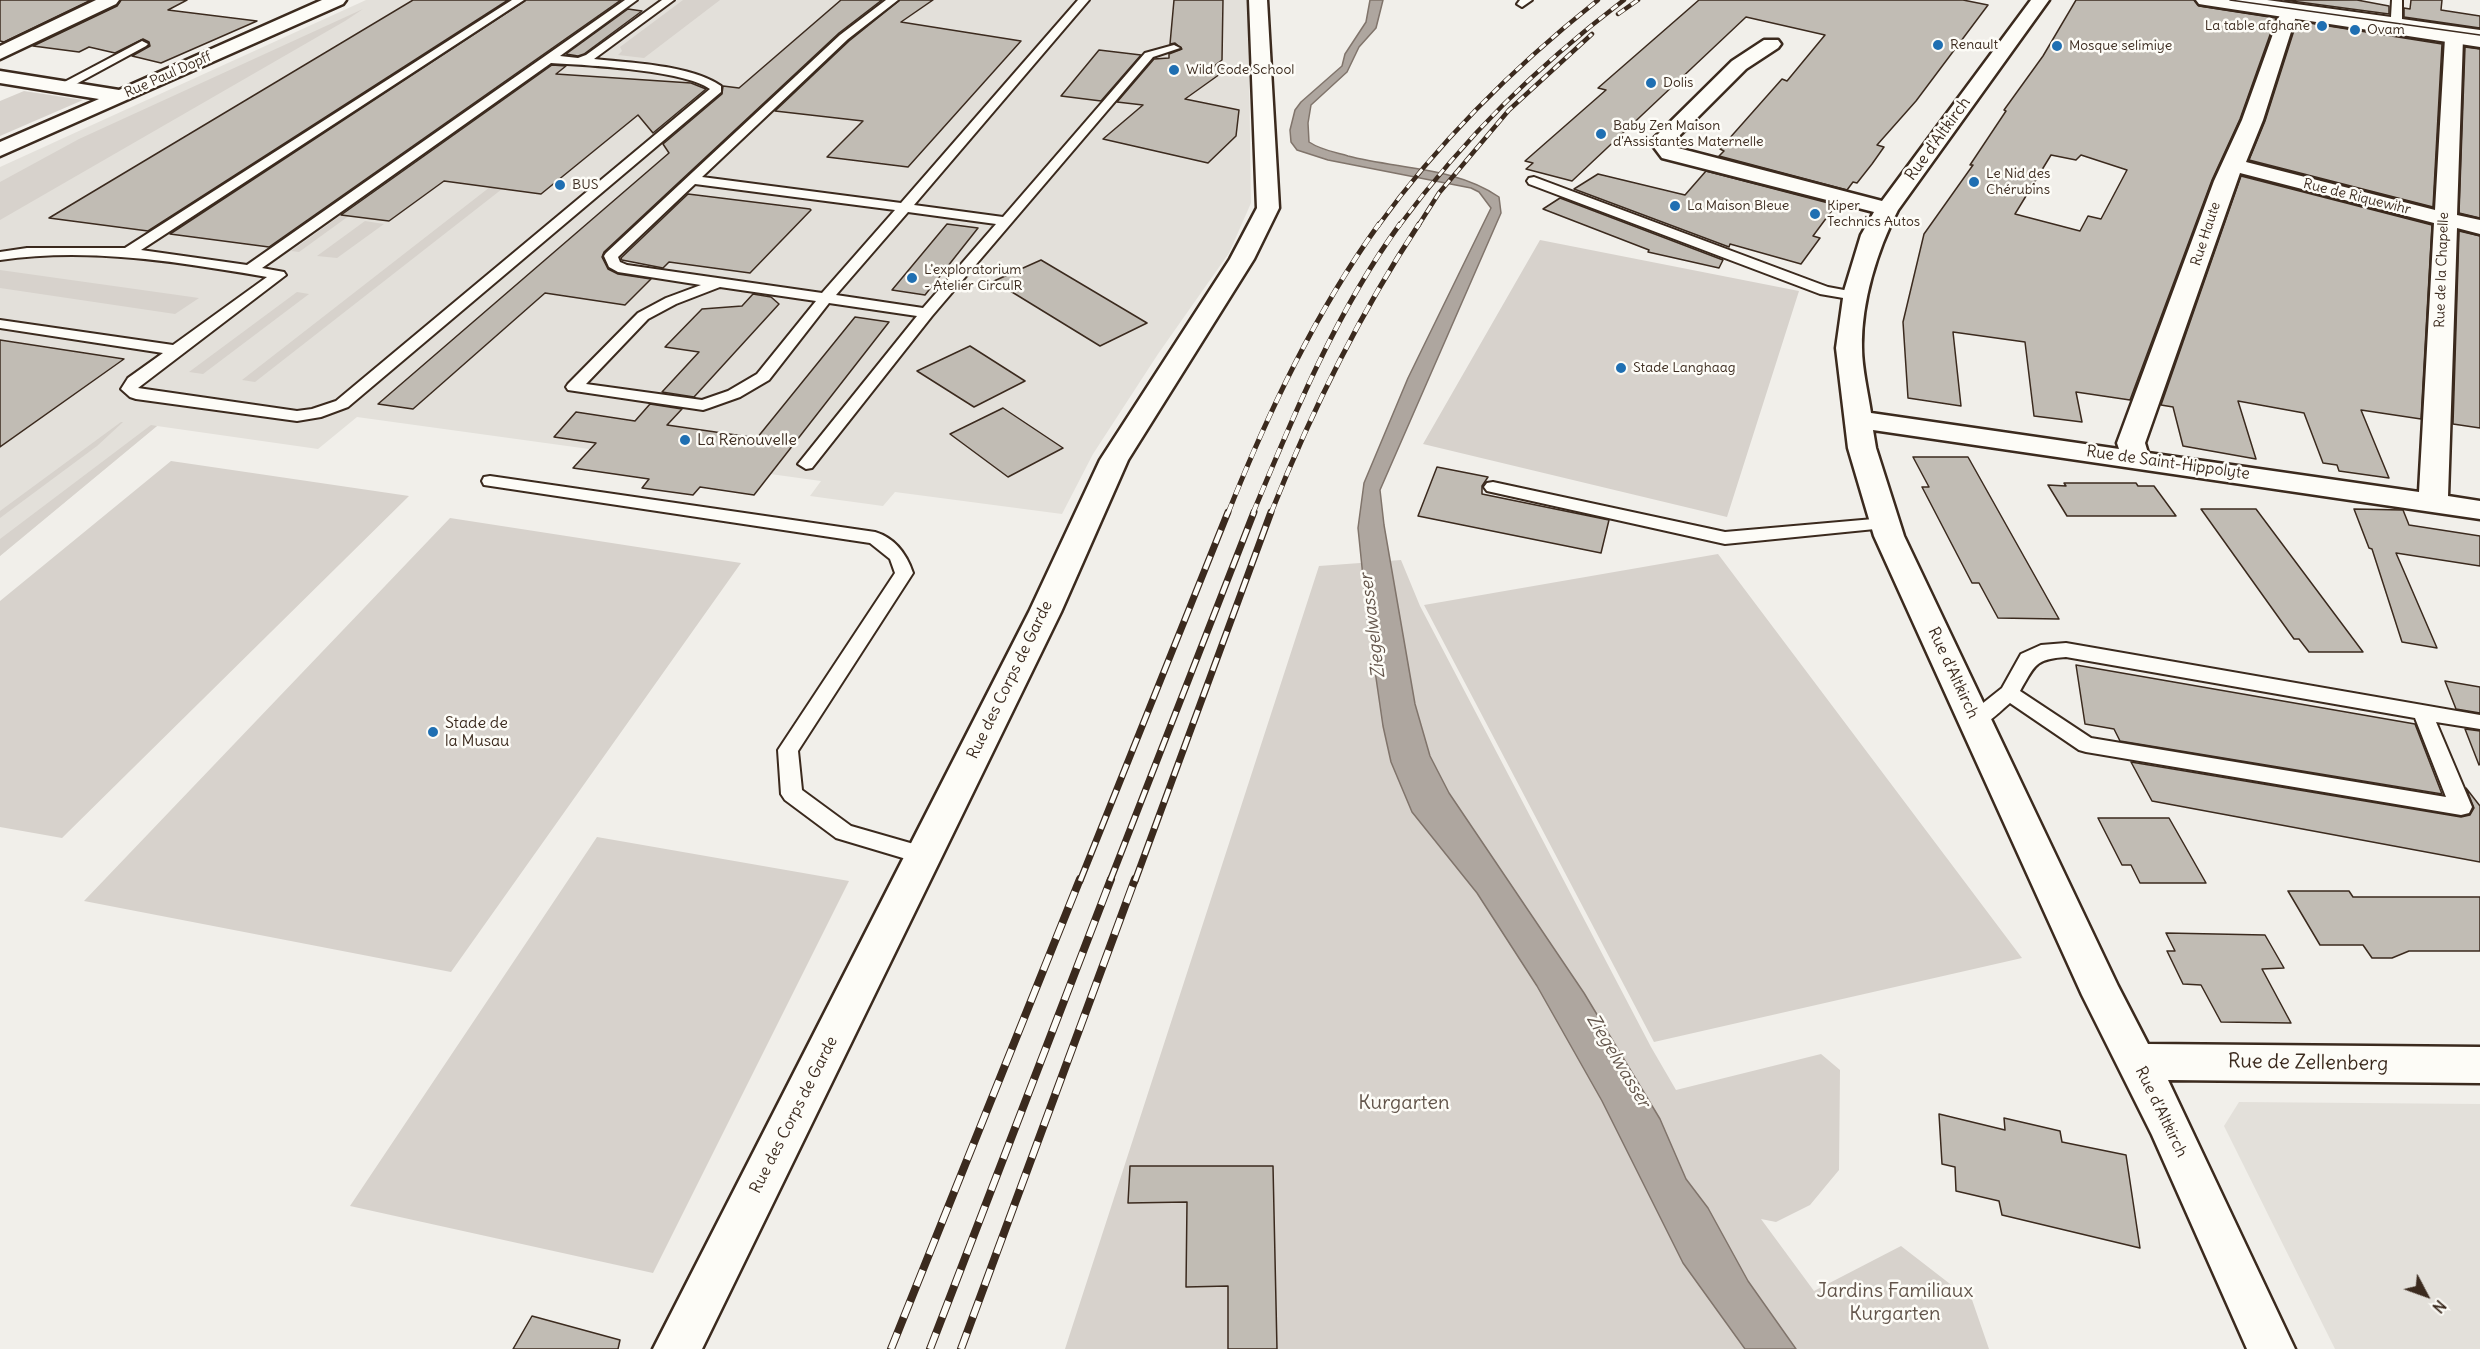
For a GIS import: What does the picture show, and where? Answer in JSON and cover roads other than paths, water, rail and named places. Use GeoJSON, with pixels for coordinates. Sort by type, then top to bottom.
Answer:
{"type":"FeatureCollection","features":[{"type":"Feature","properties":{"kind":"street"},"geometry":{"type":"LineString","coordinates":[[0,53],[110,0]]}},
{"type":"Feature","properties":{"kind":"street","name":"Rue Paul Dopff"},"geometry":{"type":"LineString","coordinates":[[0,150],[337,0]]}},
{"type":"Feature","properties":{"kind":"street","name":"Rue des Corps de Garde"},"geometry":{"type":"LineString","coordinates":[[677,1349],[1045,612],[1114,460],[1242,259],[1268,208],[1258,0]]}},
{"type":"Feature","properties":{"kind":"street","name":"Rue d'Altkirch"},"geometry":{"type":"LineString","coordinates":[[2040,0],[1887,208],[1873,235],[1855,296],[1849,348],[1857,419],[1862,448],[1885,523],[2102,995],[2169,1125],[2271,1349]]}},
{"type":"Feature","properties":{"kind":"street"},"geometry":{"type":"LineString","coordinates":[[2205,0],[2288,13],[2395,25],[2454,38],[2480,41]]}},
{"type":"Feature","properties":{"kind":"street","name":"Rue Haute"},"geometry":{"type":"LineString","coordinates":[[2135,458],[2131,444],[2221,190],[2234,165],[2265,86],[2288,13]]}},
{"type":"Feature","properties":{"kind":"street","name":"Rue de la Chapelle"},"geometry":{"type":"LineString","coordinates":[[2433,503],[2444,218],[2454,38]]}},
{"type":"Feature","properties":{"kind":"street"},"geometry":{"type":"LineString","coordinates":[[1771,44],[1739,65],[1661,142],[1670,153],[1887,208]]}},
{"type":"Feature","properties":{"kind":"street"},"geometry":{"type":"LineString","coordinates":[[0,77],[121,96]]}},
{"type":"Feature","properties":{"kind":"street","name":"Rue de Riquewihr"},"geometry":{"type":"LineString","coordinates":[[2234,165],[2340,194],[2480,227]]}},
{"type":"Feature","properties":{"kind":"street","name":"Rue de Saint-Hippolyte"},"geometry":{"type":"LineString","coordinates":[[1857,419],[2480,510]]}},
{"type":"Feature","properties":{"kind":"street","name":"Rue de Zellenberg"},"geometry":{"type":"LineString","coordinates":[[2136,1062],[2480,1065]]}},
{"type":"Feature","properties":{"kind":"lane"},"geometry":{"type":"LineString","coordinates":[[128,252],[519,0]]}},
{"type":"Feature","properties":{"kind":"lane"},"geometry":{"type":"LineString","coordinates":[[249,270],[632,0]]}},
{"type":"Feature","properties":{"kind":"lane"},"geometry":{"type":"LineString","coordinates":[[578,62],[590,57],[669,0]]}},
{"type":"Feature","properties":{"kind":"lane"},"geometry":{"type":"LineString","coordinates":[[893,0],[844,37],[611,256],[614,264],[623,269],[927,313]]}},
{"type":"Feature","properties":{"kind":"lane"},"geometry":{"type":"LineString","coordinates":[[719,283],[671,301],[643,316],[574,387],[703,405],[734,394],[763,377],[826,298],[1084,0]]}},
{"type":"Feature","properties":{"kind":"lane"},"geometry":{"type":"LineString","coordinates":[[2244,0],[2395,25],[2480,33]]}},
{"type":"Feature","properties":{"kind":"lane"},"geometry":{"type":"LineString","coordinates":[[2395,25],[2397,0]]}},
{"type":"Feature","properties":{"kind":"lane"},"geometry":{"type":"LineString","coordinates":[[61,87],[142,44]]}},
{"type":"Feature","properties":{"kind":"lane"},"geometry":{"type":"LineString","coordinates":[[806,464],[927,313],[1149,55],[1174,48]]}},
{"type":"Feature","properties":{"kind":"lane"},"geometry":{"type":"LineString","coordinates":[[0,256],[27,252],[128,252],[279,275],[134,381],[129,389],[136,394],[297,416],[315,414],[342,404],[717,89],[710,82],[677,74],[549,58]]}},
{"type":"Feature","properties":{"kind":"lane"},"geometry":{"type":"LineString","coordinates":[[692,180],[1006,221]]}},
{"type":"Feature","properties":{"kind":"lane"},"geometry":{"type":"LineString","coordinates":[[1534,181],[1825,291],[1855,296]]}},
{"type":"Feature","properties":{"kind":"lane"},"geometry":{"type":"LineString","coordinates":[[0,324],[175,351]]}},
{"type":"Feature","properties":{"kind":"lane"},"geometry":{"type":"LineString","coordinates":[[490,481],[875,538],[898,556],[904,573],[788,750],[792,794],[844,832],[923,855]]}},
{"type":"Feature","properties":{"kind":"lane"},"geometry":{"type":"LineString","coordinates":[[1493,487],[1725,538],[1885,523]]}},
{"type":"Feature","properties":{"kind":"lane"},"geometry":{"type":"LineString","coordinates":[[1975,720],[2009,693],[2028,659],[2041,652],[2066,650],[2480,722]]}},
{"type":"Feature","properties":{"kind":"lane"},"geometry":{"type":"LineString","coordinates":[[2009,693],[2086,745],[2461,807],[2422,711]]}},
{"type":"Feature","properties":{"kind":"water","name":"Ziegelwasser"},"geometry":{"type":"Polygon","coordinates":[[[1370,0],[1383,0],[1376,28],[1359,47],[1347,72],[1311,105],[1308,123],[1309,142],[1323,149],[1348,156],[1446,174],[1464,180],[1499,197],[1501,213],[1380,490],[1415,704],[1430,756],[1449,793],[1584,993],[1660,1119],[1686,1179],[1708,1208],[1748,1281],[1796,1349],[1745,1349],[1683,1263],[1602,1101],[1537,986],[1477,893],[1412,812],[1391,762],[1383,726],[1367,616],[1358,528],[1364,483],[1408,378],[1491,208],[1479,192],[1471,188],[1328,160],[1297,150],[1291,142],[1290,130],[1295,110],[1342,66],[1345,54],[1366,22],[1370,0]]]}},
{"type":"Feature","properties":{"kind":"tram line"},"geometry":{"type":"LineString","coordinates":[[2230,0],[2480,35]]}},
{"type":"Feature","properties":{"kind":"railway"},"geometry":{"type":"LineString","coordinates":[[1378,226],[1427,164],[1480,106],[1537,51],[1598,0]]}},
{"type":"Feature","properties":{"kind":"railway"},"geometry":{"type":"LineString","coordinates":[[1399,226],[1450,162],[1503,105],[1561,51],[1624,0]]}},
{"type":"Feature","properties":{"kind":"railway"},"geometry":{"type":"LineString","coordinates":[[1618,14],[1638,0]]}},
{"type":"Feature","properties":{"kind":"railway"},"geometry":{"type":"LineString","coordinates":[[1418,226],[1439,193],[1509,110],[1592,34]]}},
{"type":"Feature","properties":{"kind":"railway"},"geometry":{"type":"LineString","coordinates":[[1228,513],[1259,438],[1294,364],[1334,293],[1379,224]]}},
{"type":"Feature","properties":{"kind":"railway"},"geometry":{"type":"LineString","coordinates":[[1253,513],[1284,438],[1336,328],[1356,292],[1400,224]]}},
{"type":"Feature","properties":{"kind":"railway"},"geometry":{"type":"LineString","coordinates":[[1271,513],[1320,401],[1356,329],[1419,224]]}},
{"type":"Feature","properties":{"kind":"railway"},"geometry":{"type":"LineString","coordinates":[[1080,881],[1228,512]]}},
{"type":"Feature","properties":{"kind":"railway"},"geometry":{"type":"LineString","coordinates":[[1110,881],[1254,512]]}},
{"type":"Feature","properties":{"kind":"railway"},"geometry":{"type":"LineString","coordinates":[[1135,881],[1271,512]]}},
{"type":"Feature","properties":{"kind":"railway"},"geometry":{"type":"LineString","coordinates":[[891,1349],[1080,879]]}},
{"type":"Feature","properties":{"kind":"railway"},"geometry":{"type":"LineString","coordinates":[[930,1349],[1111,879]]}},
{"type":"Feature","properties":{"kind":"railway"},"geometry":{"type":"LineString","coordinates":[[961,1349],[1135,879]]}},
{"type":"Feature","properties":{"kind":"place","name":"La table afghane"},"geometry":{"type":"Point","coordinates":[2322,26]}},
{"type":"Feature","properties":{"kind":"place","name":"Ovam"},"geometry":{"type":"Point","coordinates":[2355,30]}},
{"type":"Feature","properties":{"kind":"place","name":"Renault"},"geometry":{"type":"Point","coordinates":[1938,45]}},
{"type":"Feature","properties":{"kind":"place","name":"Mosque selimiye"},"geometry":{"type":"Point","coordinates":[2057,46]}},
{"type":"Feature","properties":{"kind":"place","name":"Wild Code School"},"geometry":{"type":"Point","coordinates":[1174,70]}},
{"type":"Feature","properties":{"kind":"place","name":"Dolis"},"geometry":{"type":"Point","coordinates":[1651,83]}},
{"type":"Feature","properties":{"kind":"place","name":"Baby Zen Maison d'Assistantes Maternelle"},"geometry":{"type":"Point","coordinates":[1601,134]}},
{"type":"Feature","properties":{"kind":"place","name":"Le Nid des Chérubins"},"geometry":{"type":"Point","coordinates":[1974,182]}},
{"type":"Feature","properties":{"kind":"place","name":"BUS"},"geometry":{"type":"Point","coordinates":[560,185]}},
{"type":"Feature","properties":{"kind":"place","name":"La Maison Bleue"},"geometry":{"type":"Point","coordinates":[1675,206]}},
{"type":"Feature","properties":{"kind":"place","name":"Kiper Technics Autos"},"geometry":{"type":"Point","coordinates":[1815,214]}},
{"type":"Feature","properties":{"kind":"place","name":"L'exploratorium - Atelier CirculR"},"geometry":{"type":"Point","coordinates":[912,278]}},
{"type":"Feature","properties":{"kind":"place","name":"Stade Langhaag"},"geometry":{"type":"Point","coordinates":[1621,368]}},
{"type":"Feature","properties":{"kind":"place","name":"La Renouvelle"},"geometry":{"type":"Point","coordinates":[685,440]}},
{"type":"Feature","properties":{"kind":"place","name":"Stade de la Musau"},"geometry":{"type":"Point","coordinates":[433,732]}},
{"type":"Feature","properties":{"kind":"park label","name":"Kurgarten"},"geometry":{"type":"Point","coordinates":[1404,1103]}},
{"type":"Feature","properties":{"kind":"park label","name":"Jardins Familiaux Kurgarten"},"geometry":{"type":"Point","coordinates":[1895,1302]}}]}
